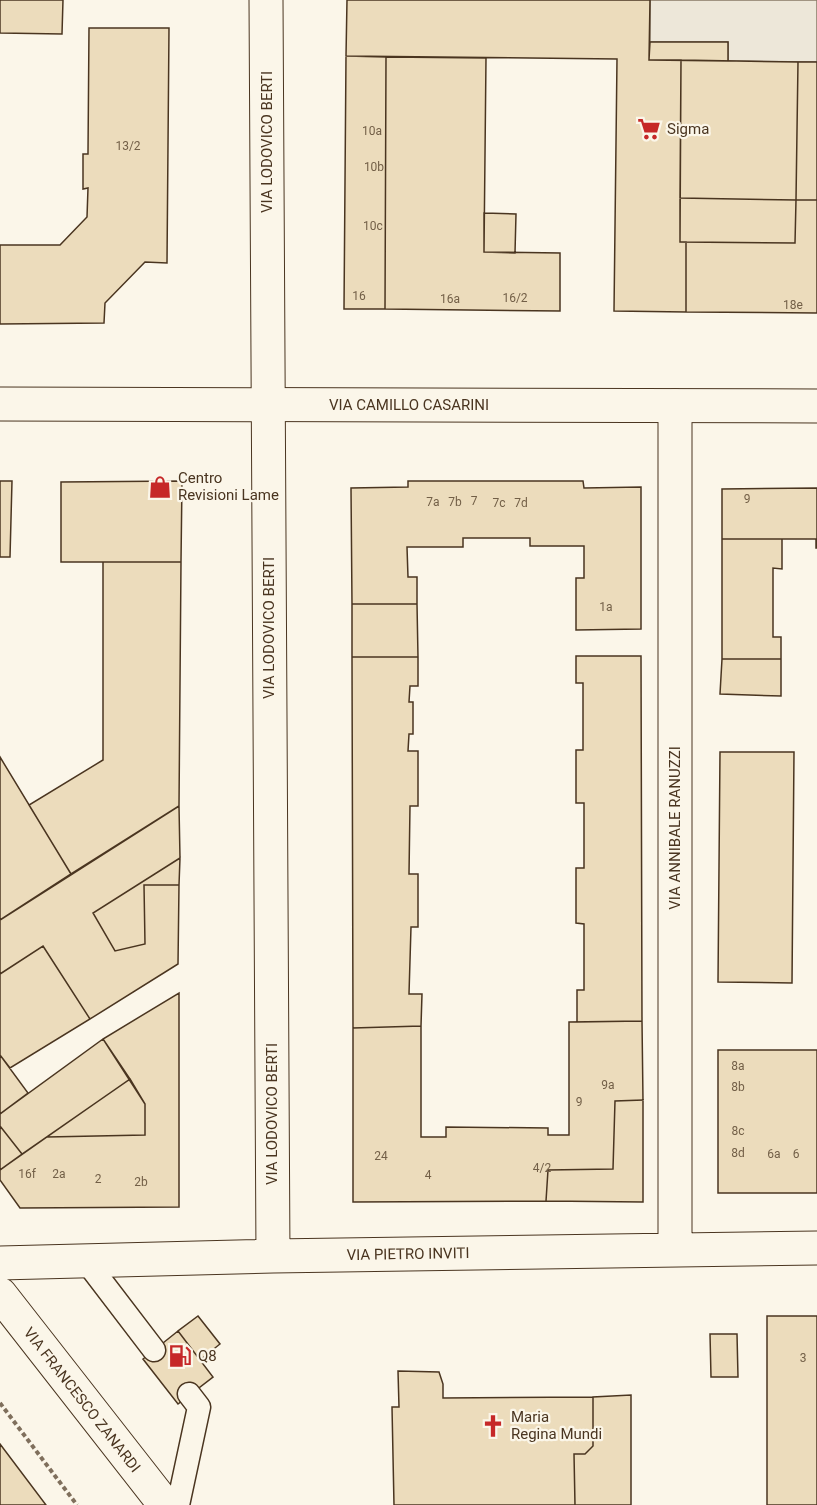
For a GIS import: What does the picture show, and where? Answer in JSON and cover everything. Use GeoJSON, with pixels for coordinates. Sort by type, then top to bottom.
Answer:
{"type":"FeatureCollection","features":[{"type":"Feature","properties":{"kind":"street","name":"VIA LODOVICO BERTI"},"geometry":{"type":"LineString","coordinates":[[266,0],[273,1256]]}},
{"type":"Feature","properties":{"kind":"street","name":"VIA CAMILLO CASARINI"},"geometry":{"type":"LineString","coordinates":[[0,404],[817,406]]}},
{"type":"Feature","properties":{"kind":"street","name":"VIA ANNIBALE RANUZZI"},"geometry":{"type":"LineString","coordinates":[[675,406],[675,1250]]}},
{"type":"Feature","properties":{"kind":"street","name":"VIA PIETRO INVITI"},"geometry":{"type":"LineString","coordinates":[[0,1263],[273,1256],[817,1248]]}},
{"type":"Feature","properties":{"kind":"street","name":"VIA FRANCESCO ZANARDI"},"geometry":{"type":"LineString","coordinates":[[0,1294],[165,1505]]}},
{"type":"Feature","properties":{"kind":"lane"},"geometry":{"type":"LineString","coordinates":[[86,1261],[154,1350]]}},
{"type":"Feature","properties":{"kind":"lane"},"geometry":{"type":"LineString","coordinates":[[177,1505],[199,1407],[189,1395]]}},
{"type":"Feature","properties":{"kind":"path"},"geometry":{"type":"LineString","coordinates":[[0,1403],[77,1505]]}},
{"type":"Feature","properties":{"kind":"shaded area"},"geometry":{"type":"Polygon","coordinates":[[[650,0],[817,0],[817,62],[728,61],[728,42],[650,42],[650,0]]]}},
{"type":"Feature","properties":{"kind":"building"},"geometry":{"type":"Polygon","coordinates":[[[0,0],[63,0],[62,34],[0,33],[0,0]]]}},
{"type":"Feature","properties":{"kind":"building","name":"Sigma"},"geometry":{"type":"Polygon","coordinates":[[[347,0],[650,0],[649,60],[681,60],[680,242],[686,242],[686,312],[614,311],[617,59],[346,56],[347,0]]]}},
{"type":"Feature","properties":{"kind":"building"},"geometry":{"type":"Polygon","coordinates":[[[89,28],[169,28],[167,263],[145,262],[105,303],[104,323],[0,324],[0,245],[60,245],[87,217],[88,188],[83,189],[83,154],[88,154],[89,28]]]}},
{"type":"Feature","properties":{"kind":"building"},"geometry":{"type":"Polygon","coordinates":[[[650,42],[728,42],[728,61],[649,60],[650,42]]]}},
{"type":"Feature","properties":{"kind":"building"},"geometry":{"type":"Polygon","coordinates":[[[346,56],[386,57],[385,309],[344,309],[346,56]]]}},
{"type":"Feature","properties":{"kind":"building"},"geometry":{"type":"Polygon","coordinates":[[[386,57],[486,58],[484,252],[560,253],[560,311],[385,309],[386,57]]]}},
{"type":"Feature","properties":{"kind":"building"},"geometry":{"type":"Polygon","coordinates":[[[681,60],[798,62],[796,200],[680,198],[681,60]]]}},
{"type":"Feature","properties":{"kind":"building"},"geometry":{"type":"Polygon","coordinates":[[[798,62],[817,62],[817,200],[796,200],[798,62]]]}},
{"type":"Feature","properties":{"kind":"building"},"geometry":{"type":"Polygon","coordinates":[[[680,198],[796,200],[795,243],[680,242],[680,198]]]}},
{"type":"Feature","properties":{"kind":"building"},"geometry":{"type":"Polygon","coordinates":[[[796,200],[817,200],[817,313],[686,312],[686,242],[795,243],[796,200]]]}},
{"type":"Feature","properties":{"kind":"building"},"geometry":{"type":"Polygon","coordinates":[[[484,213],[516,214],[515,253],[484,252],[484,213]]]}},
{"type":"Feature","properties":{"kind":"building"},"geometry":{"type":"Polygon","coordinates":[[[0,481],[12,481],[10,557],[0,557],[0,481]]]}},
{"type":"Feature","properties":{"kind":"building"},"geometry":{"type":"Polygon","coordinates":[[[182,481],[181,562],[61,562],[61,482],[182,481]]]}},
{"type":"Feature","properties":{"kind":"building"},"geometry":{"type":"Polygon","coordinates":[[[408,481],[583,481],[584,488],[641,487],[641,629],[576,630],[576,578],[584,578],[584,546],[530,546],[530,538],[463,538],[463,547],[407,547],[408,577],[417,577],[417,604],[352,604],[351,488],[408,487],[408,481]]]}},
{"type":"Feature","properties":{"kind":"building"},"geometry":{"type":"Polygon","coordinates":[[[817,488],[817,548],[816,539],[722,539],[722,489],[817,488]]]}},
{"type":"Feature","properties":{"kind":"building"},"geometry":{"type":"Polygon","coordinates":[[[722,539],[782,539],[782,569],[773,568],[773,637],[781,637],[781,659],[722,659],[722,539]]]}},
{"type":"Feature","properties":{"kind":"building"},"geometry":{"type":"Polygon","coordinates":[[[103,562],[181,562],[179,806],[71,874],[29,805],[103,760],[103,562]]]}},
{"type":"Feature","properties":{"kind":"building"},"geometry":{"type":"Polygon","coordinates":[[[352,604],[417,604],[418,657],[352,657],[352,604]]]}},
{"type":"Feature","properties":{"kind":"building"},"geometry":{"type":"Polygon","coordinates":[[[576,656],[641,656],[642,1021],[577,1022],[577,990],[584,990],[584,924],[576,923],[576,868],[584,868],[584,803],[576,803],[576,750],[583,750],[583,683],[576,683],[576,656]]]}},
{"type":"Feature","properties":{"kind":"building"},"geometry":{"type":"Polygon","coordinates":[[[352,657],[418,657],[418,686],[410,686],[409,702],[413,702],[413,734],[409,734],[408,751],[418,751],[418,806],[410,806],[409,874],[418,874],[418,927],[411,927],[409,994],[422,994],[421,1026],[353,1028],[352,657]]]}},
{"type":"Feature","properties":{"kind":"building"},"geometry":{"type":"Polygon","coordinates":[[[722,659],[781,659],[781,696],[720,694],[722,659]]]}},
{"type":"Feature","properties":{"kind":"building"},"geometry":{"type":"Polygon","coordinates":[[[720,752],[794,752],[792,983],[718,982],[720,752]]]}},
{"type":"Feature","properties":{"kind":"building"},"geometry":{"type":"Polygon","coordinates":[[[0,757],[71,874],[0,920],[0,757]]]}},
{"type":"Feature","properties":{"kind":"building"},"geometry":{"type":"Polygon","coordinates":[[[179,806],[180,858],[93,913],[115,951],[145,944],[144,885],[179,885],[178,964],[90,1019],[43,946],[0,974],[0,920],[179,806]]]}},
{"type":"Feature","properties":{"kind":"building"},"geometry":{"type":"Polygon","coordinates":[[[180,858],[179,885],[144,885],[145,944],[115,951],[93,913],[180,858]]]}},
{"type":"Feature","properties":{"kind":"building"},"geometry":{"type":"Polygon","coordinates":[[[43,946],[90,1019],[10,1068],[0,1055],[0,974],[43,946]]]}},
{"type":"Feature","properties":{"kind":"building"},"geometry":{"type":"Polygon","coordinates":[[[179,993],[179,1207],[20,1208],[0,1180],[0,1170],[47,1137],[145,1135],[145,1104],[103,1039],[179,993]]]}},
{"type":"Feature","properties":{"kind":"building"},"geometry":{"type":"Polygon","coordinates":[[[642,1021],[643,1100],[615,1101],[613,1169],[548,1170],[546,1201],[353,1202],[353,1028],[421,1026],[421,1137],[446,1137],[446,1127],[548,1128],[548,1135],[569,1135],[569,1022],[642,1021]]]}},
{"type":"Feature","properties":{"kind":"building"},"geometry":{"type":"Polygon","coordinates":[[[103,1039],[130,1079],[22,1154],[0,1126],[0,1114],[103,1039]]]}},
{"type":"Feature","properties":{"kind":"building"},"geometry":{"type":"Polygon","coordinates":[[[718,1050],[817,1050],[817,1193],[718,1193],[718,1050]]]}},
{"type":"Feature","properties":{"kind":"building"},"geometry":{"type":"Polygon","coordinates":[[[0,1055],[28,1093],[0,1114],[0,1055]]]}},
{"type":"Feature","properties":{"kind":"building"},"geometry":{"type":"Polygon","coordinates":[[[130,1079],[145,1104],[145,1135],[47,1137],[130,1079]]]}},
{"type":"Feature","properties":{"kind":"building"},"geometry":{"type":"Polygon","coordinates":[[[643,1100],[643,1202],[546,1201],[548,1170],[613,1169],[615,1101],[643,1100]]]}},
{"type":"Feature","properties":{"kind":"building"},"geometry":{"type":"Polygon","coordinates":[[[0,1126],[22,1154],[0,1170],[0,1126]]]}},
{"type":"Feature","properties":{"kind":"building"},"geometry":{"type":"Polygon","coordinates":[[[198,1316],[220,1344],[200,1360],[178,1331],[198,1316]]]}},
{"type":"Feature","properties":{"kind":"building"},"geometry":{"type":"Polygon","coordinates":[[[767,1316],[817,1316],[817,1505],[767,1505],[767,1316]]]}},
{"type":"Feature","properties":{"kind":"building"},"geometry":{"type":"Polygon","coordinates":[[[178,1331],[213,1377],[178,1404],[143,1359],[178,1331]]]}},
{"type":"Feature","properties":{"kind":"building"},"geometry":{"type":"Polygon","coordinates":[[[710,1334],[737,1334],[738,1377],[711,1377],[710,1334]]]}},
{"type":"Feature","properties":{"kind":"building","name":"Maria Regina Mundi"},"geometry":{"type":"Polygon","coordinates":[[[398,1371],[439,1372],[443,1384],[443,1398],[593,1397],[593,1446],[585,1454],[574,1454],[575,1505],[394,1505],[392,1407],[399,1407],[398,1371]]]}},
{"type":"Feature","properties":{"kind":"building"},"geometry":{"type":"Polygon","coordinates":[[[631,1395],[631,1505],[575,1505],[574,1454],[585,1454],[593,1446],[593,1397],[631,1395]]]}},
{"type":"Feature","properties":{"kind":"building"},"geometry":{"type":"Polygon","coordinates":[[[0,1444],[46,1505],[0,1505],[0,1444]]]}},
{"type":"Feature","properties":{"kind":"place","name":"Sigma"},"geometry":{"type":"Point","coordinates":[649,129]}},
{"type":"Feature","properties":{"kind":"place","name":"Centro Revisioni Lame"},"geometry":{"type":"Point","coordinates":[160,487]}},
{"type":"Feature","properties":{"kind":"place","name":"Q8"},"geometry":{"type":"Point","coordinates":[180,1356]}},
{"type":"Feature","properties":{"kind":"place","name":"Maria Regina Mundi"},"geometry":{"type":"Point","coordinates":[493,1426]}}]}
